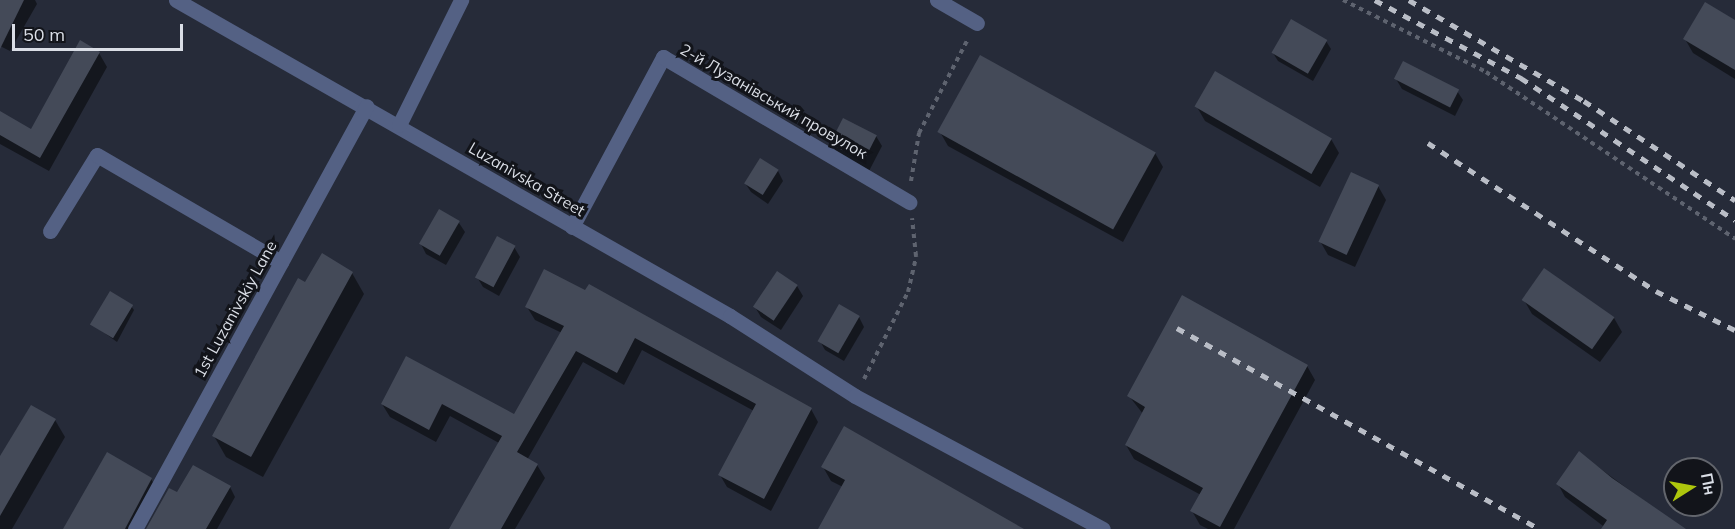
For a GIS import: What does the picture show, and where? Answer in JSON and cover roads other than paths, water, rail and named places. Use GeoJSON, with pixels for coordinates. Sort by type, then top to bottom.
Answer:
{"type":"FeatureCollection","features":[{"type":"Feature","properties":{"kind":"street","name":"Luzanivska Street"},"geometry":{"type":"LineString","coordinates":[[176,0],[367,106],[730,316],[855,396],[1103,529]]}},
{"type":"Feature","properties":{"kind":"street"},"geometry":{"type":"LineString","coordinates":[[399,125],[461,0]]}},
{"type":"Feature","properties":{"kind":"street"},"geometry":{"type":"LineString","coordinates":[[937,0],[977,23]]}},
{"type":"Feature","properties":{"kind":"street","name":"2-й Лузанівський провулок"},"geometry":{"type":"LineString","coordinates":[[572,226],[663,57],[909,202]]}},
{"type":"Feature","properties":{"kind":"street","name":"1st Luzanivskiy Lane"},"geometry":{"type":"LineString","coordinates":[[135,529],[367,106]]}},
{"type":"Feature","properties":{"kind":"street"},"geometry":{"type":"LineString","coordinates":[[50,231],[97,155],[281,262]]}},
{"type":"Feature","properties":{"kind":"railway"},"geometry":{"type":"LineString","coordinates":[[1375,0],[1521,78],[1735,220]]}},
{"type":"Feature","properties":{"kind":"railway"},"geometry":{"type":"LineString","coordinates":[[1409,0],[1584,101],[1735,200]]}},
{"type":"Feature","properties":{"kind":"railway"},"geometry":{"type":"LineString","coordinates":[[1428,143],[1656,291],[1735,330]]}},
{"type":"Feature","properties":{"kind":"railway"},"geometry":{"type":"LineString","coordinates":[[1177,328],[1540,529]]}}]}
